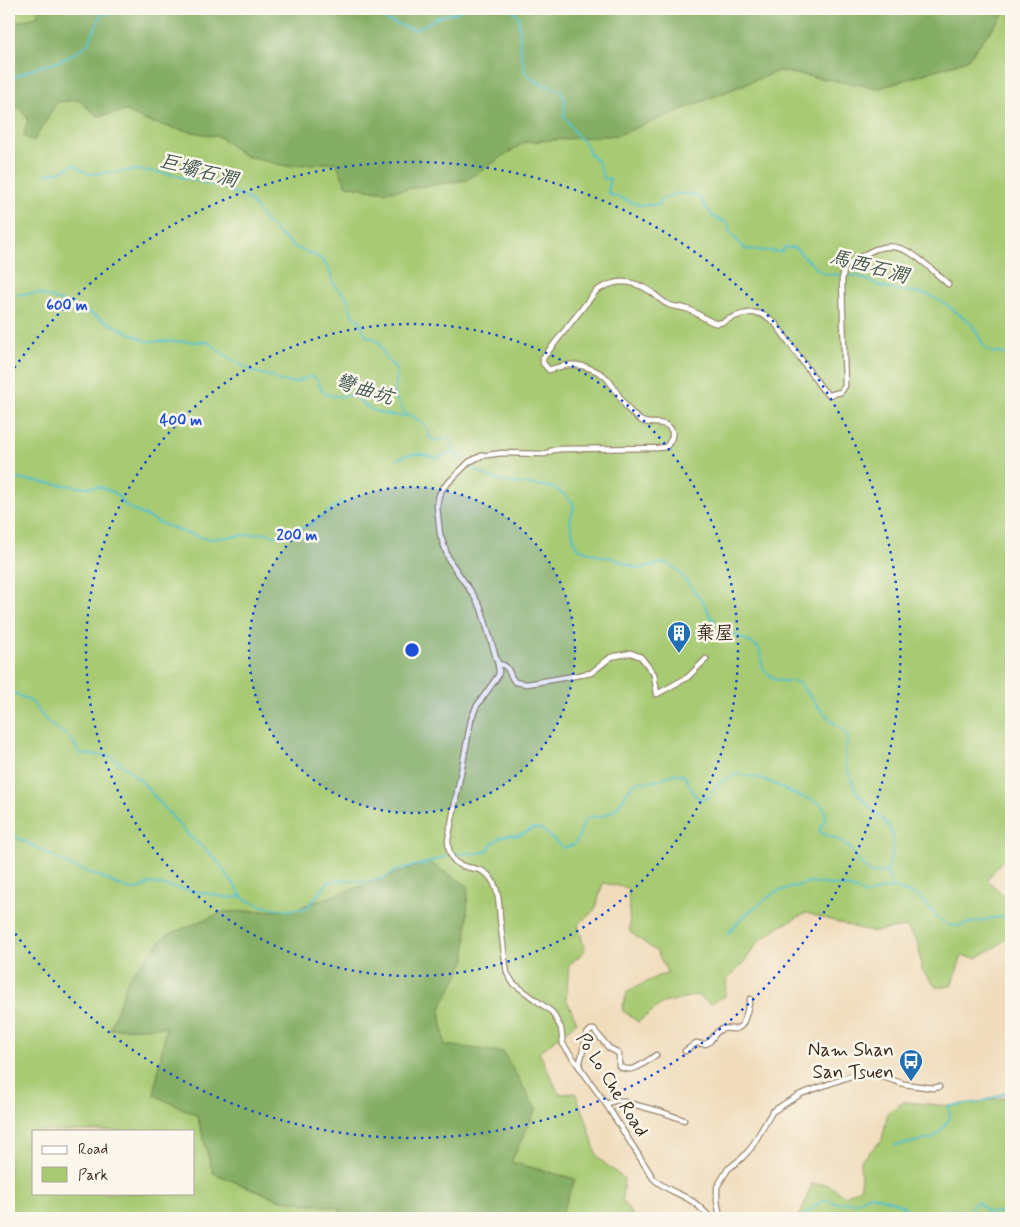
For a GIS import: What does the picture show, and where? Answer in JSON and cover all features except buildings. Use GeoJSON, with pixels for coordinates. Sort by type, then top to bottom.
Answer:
{"type":"FeatureCollection","features":[{"type":"Feature","properties":{"kind":"street"},"geometry":{"type":"LineString","coordinates":[[706,659],[688,677],[658,694],[654,674],[641,657],[631,653],[611,657],[592,673],[527,684],[515,682],[507,666],[498,664],[481,608],[449,560],[440,534],[437,506],[439,495],[443,488],[469,462],[481,456],[502,453],[545,454],[561,449],[658,448],[666,447],[672,441],[670,427],[664,424],[642,422],[628,410],[605,376],[578,364],[549,370],[543,363],[544,358],[596,291],[615,282],[630,282],[648,290],[667,304],[687,308],[715,323],[721,323],[741,314],[751,313],[761,314],[769,318],[775,323],[823,390],[829,395],[841,392],[845,386],[843,276],[845,266],[875,250],[892,246],[901,248],[916,257],[948,284]]}},
{"type":"Feature","properties":{"kind":"street","name":"Po Lo Che Road"},"geometry":{"type":"LineString","coordinates":[[498,664],[498,676],[476,707],[470,720],[448,840],[448,848],[452,859],[458,864],[487,873],[491,878],[499,898],[506,973],[513,982],[550,1010],[561,1028],[563,1044],[606,1104],[652,1178],[667,1189],[691,1200],[711,1218]]}},
{"type":"Feature","properties":{"kind":"street"},"geometry":{"type":"LineString","coordinates":[[685,1051],[696,1044],[703,1045],[708,1043],[720,1030],[734,1030],[738,1028],[742,1024],[750,999]]}},
{"type":"Feature","properties":{"kind":"street"},"geometry":{"type":"LineString","coordinates":[[579,1066],[588,1034],[591,1030],[594,1030],[609,1048],[617,1052],[619,1066],[626,1070],[642,1065],[656,1055]]}},
{"type":"Feature","properties":{"kind":"street"},"geometry":{"type":"LineString","coordinates":[[720,1218],[717,1187],[728,1169],[751,1148],[772,1112],[789,1101],[801,1094],[865,1071],[904,1084],[933,1088],[939,1087]]}},
{"type":"Feature","properties":{"kind":"street"},"geometry":{"type":"LineString","coordinates":[[606,1104],[617,1100],[684,1120]]}},
{"type":"Feature","properties":{"kind":"green space"},"geometry":{"type":"Polygon","coordinates":[[[9,9],[39,9],[37,17],[9,24],[9,9]]]}},
{"type":"Feature","properties":{"kind":"green space"},"geometry":{"type":"Polygon","coordinates":[[[39,9],[1008,9],[967,60],[880,88],[778,71],[618,135],[525,142],[466,180],[385,192],[346,185],[336,162],[286,166],[245,156],[220,137],[143,120],[127,111],[98,116],[78,100],[57,102],[34,141],[24,136],[28,119],[19,107],[9,113],[9,24],[37,17],[39,9]]]}},
{"type":"Feature","properties":{"kind":"green space"},"geometry":{"type":"Polygon","coordinates":[[[1008,9],[1011,9],[1011,865],[1003,859],[987,880],[1010,900],[1011,934],[1000,944],[977,958],[962,956],[951,986],[936,987],[922,970],[918,943],[906,927],[871,932],[806,913],[777,928],[759,941],[745,961],[727,980],[725,996],[710,1004],[697,995],[663,1003],[638,1022],[622,1010],[627,992],[658,976],[668,974],[657,952],[630,932],[628,888],[603,883],[595,910],[578,924],[585,951],[569,965],[566,999],[577,1022],[539,1052],[559,1094],[575,1093],[585,1116],[597,1157],[624,1179],[622,1200],[634,1218],[560,1218],[575,1179],[511,1162],[536,1109],[445,1046],[440,1010],[466,959],[428,862],[292,910],[223,912],[110,1029],[166,1027],[154,1095],[197,1115],[213,1173],[278,1199],[339,1208],[343,1218],[9,1218],[9,113],[19,107],[28,119],[57,102],[78,100],[98,116],[127,111],[143,120],[220,137],[245,156],[286,166],[336,162],[347,185],[385,192],[466,180],[525,142],[618,135],[778,71],[880,88],[967,60],[1008,9]]]}},
{"type":"Feature","properties":{"kind":"green space"},"geometry":{"type":"Polygon","coordinates":[[[428,862],[468,886],[466,959],[440,1010],[445,1045],[503,1052],[536,1109],[511,1162],[575,1179],[560,1218],[343,1218],[339,1208],[278,1199],[213,1173],[197,1115],[154,1095],[166,1027],[110,1029],[129,977],[165,936],[223,912],[292,910],[428,862]]]}},
{"type":"Feature","properties":{"kind":"green space"},"geometry":{"type":"Polygon","coordinates":[[[1011,1097],[1011,1218],[799,1218],[812,1184],[827,1184],[845,1196],[861,1187],[860,1161],[882,1140],[888,1112],[904,1102],[951,1106],[1011,1097]]]}},
{"type":"Feature","properties":{"kind":"waterway"},"geometry":{"type":"LineString","coordinates":[[9,87],[16,76],[71,56],[88,44],[101,15],[126,9]]}},
{"type":"Feature","properties":{"kind":"waterway","name":"馬西石澗"},"geometry":{"type":"LineString","coordinates":[[375,9],[388,21],[415,30],[439,17],[458,12],[462,9]]}},
{"type":"Feature","properties":{"kind":"waterway","name":"馬西石澗"},"geometry":{"type":"LineString","coordinates":[[512,9],[519,18],[520,46],[525,72],[532,79],[561,91],[565,100],[564,116],[578,137],[586,144],[590,154],[598,162],[604,179],[610,178],[608,191],[611,196],[613,195],[639,205],[659,205],[661,200],[675,194],[691,194],[700,198],[713,217],[728,223],[729,232],[745,249],[781,252],[785,247],[795,248],[817,269],[826,274],[857,276],[888,289],[929,295],[947,305],[972,324],[985,348],[994,353],[1011,354]]}},
{"type":"Feature","properties":{"kind":"waterway","name":"巨壩石澗"},"geometry":{"type":"LineString","coordinates":[[44,175],[62,171],[73,164],[89,174],[139,170],[169,174],[224,188],[250,200],[266,222],[293,246],[320,258],[329,268],[333,283],[348,299],[351,311],[360,321],[364,332],[379,343],[387,360],[395,367],[397,376],[394,393],[404,412],[425,425],[428,429],[429,437],[432,439],[438,441],[446,438],[450,439],[454,448],[453,452]]}},
{"type":"Feature","properties":{"kind":"waterway","name":"彎曲坑"},"geometry":{"type":"LineString","coordinates":[[9,295],[37,293],[75,306],[146,341],[208,342],[253,372],[274,377],[280,381],[294,383],[312,376],[326,394],[358,399],[366,406],[380,413],[407,416]]}},
{"type":"Feature","properties":{"kind":"waterway"},"geometry":{"type":"LineString","coordinates":[[453,452],[465,462]]}},
{"type":"Feature","properties":{"kind":"waterway"},"geometry":{"type":"LineString","coordinates":[[397,459],[416,454],[436,458],[452,453]]}},
{"type":"Feature","properties":{"kind":"waterway"},"geometry":{"type":"LineString","coordinates":[[470,466],[487,476],[501,481],[543,486],[560,491],[574,505],[570,523],[575,544],[580,549],[612,558],[636,568],[662,563],[669,564],[677,570],[691,587],[705,605],[710,616],[720,626],[758,647],[764,670],[772,678],[799,683],[822,711],[843,729],[848,737],[845,749],[845,762],[856,792],[889,827],[893,836],[893,850],[887,873],[894,888]]}},
{"type":"Feature","properties":{"kind":"waterway"},"geometry":{"type":"LineString","coordinates":[[9,478],[80,487],[100,487],[115,493],[127,507],[160,523],[208,539],[265,533],[281,537],[314,522],[342,501]]}},
{"type":"Feature","properties":{"kind":"waterway"},"geometry":{"type":"LineString","coordinates":[[9,691],[31,701],[48,723],[71,738],[80,754],[110,756],[124,766],[142,782],[189,836],[215,858],[244,899],[262,906],[286,910],[307,908],[329,881],[351,880],[365,882],[384,878],[399,869],[423,864],[453,854],[487,851],[501,837],[517,836],[535,828],[541,829],[563,848],[577,841],[586,818],[603,816],[614,810],[636,782],[655,781],[678,774],[685,776],[694,793],[701,799],[707,798],[722,781],[740,774],[766,780],[799,796],[816,801],[822,805],[826,814],[819,830],[821,833],[840,840],[852,850],[858,861],[870,873],[887,872]]}},
{"type":"Feature","properties":{"kind":"waterway"},"geometry":{"type":"LineString","coordinates":[[9,833],[71,866],[127,889],[137,890],[150,883],[231,898],[242,896]]}},
{"type":"Feature","properties":{"kind":"waterway"},"geometry":{"type":"LineString","coordinates":[[727,934],[747,913],[776,892],[810,882],[847,887],[866,895],[882,889],[894,888],[918,896],[939,919],[948,925],[957,926],[998,917],[1011,918]]}},
{"type":"Feature","properties":{"kind":"waterway"},"geometry":{"type":"LineString","coordinates":[[895,1145],[932,1139],[939,1133],[950,1117],[949,1107],[982,1102],[1006,1093],[1011,1086]]}},
{"type":"Feature","properties":{"kind":"waterway"},"geometry":{"type":"LineString","coordinates":[[801,1218],[820,1202],[828,1200],[835,1203],[857,1202],[870,1195],[889,1200],[907,1209],[916,1218]]}},
{"type":"Feature","properties":{"kind":"waterway"},"geometry":{"type":"LineString","coordinates":[[918,1218],[933,1217],[942,1211],[951,1210],[965,1213],[970,1210],[973,1204],[978,1202],[987,1212],[1011,1213]]}},
{"type":"Feature","properties":{"kind":"place","name":"棄屋"},"geometry":{"type":"Point","coordinates":[679,654]}},
{"type":"Feature","properties":{"kind":"place","name":"Nam Shan San Tsuen"},"geometry":{"type":"Point","coordinates":[911,1082]}}]}
